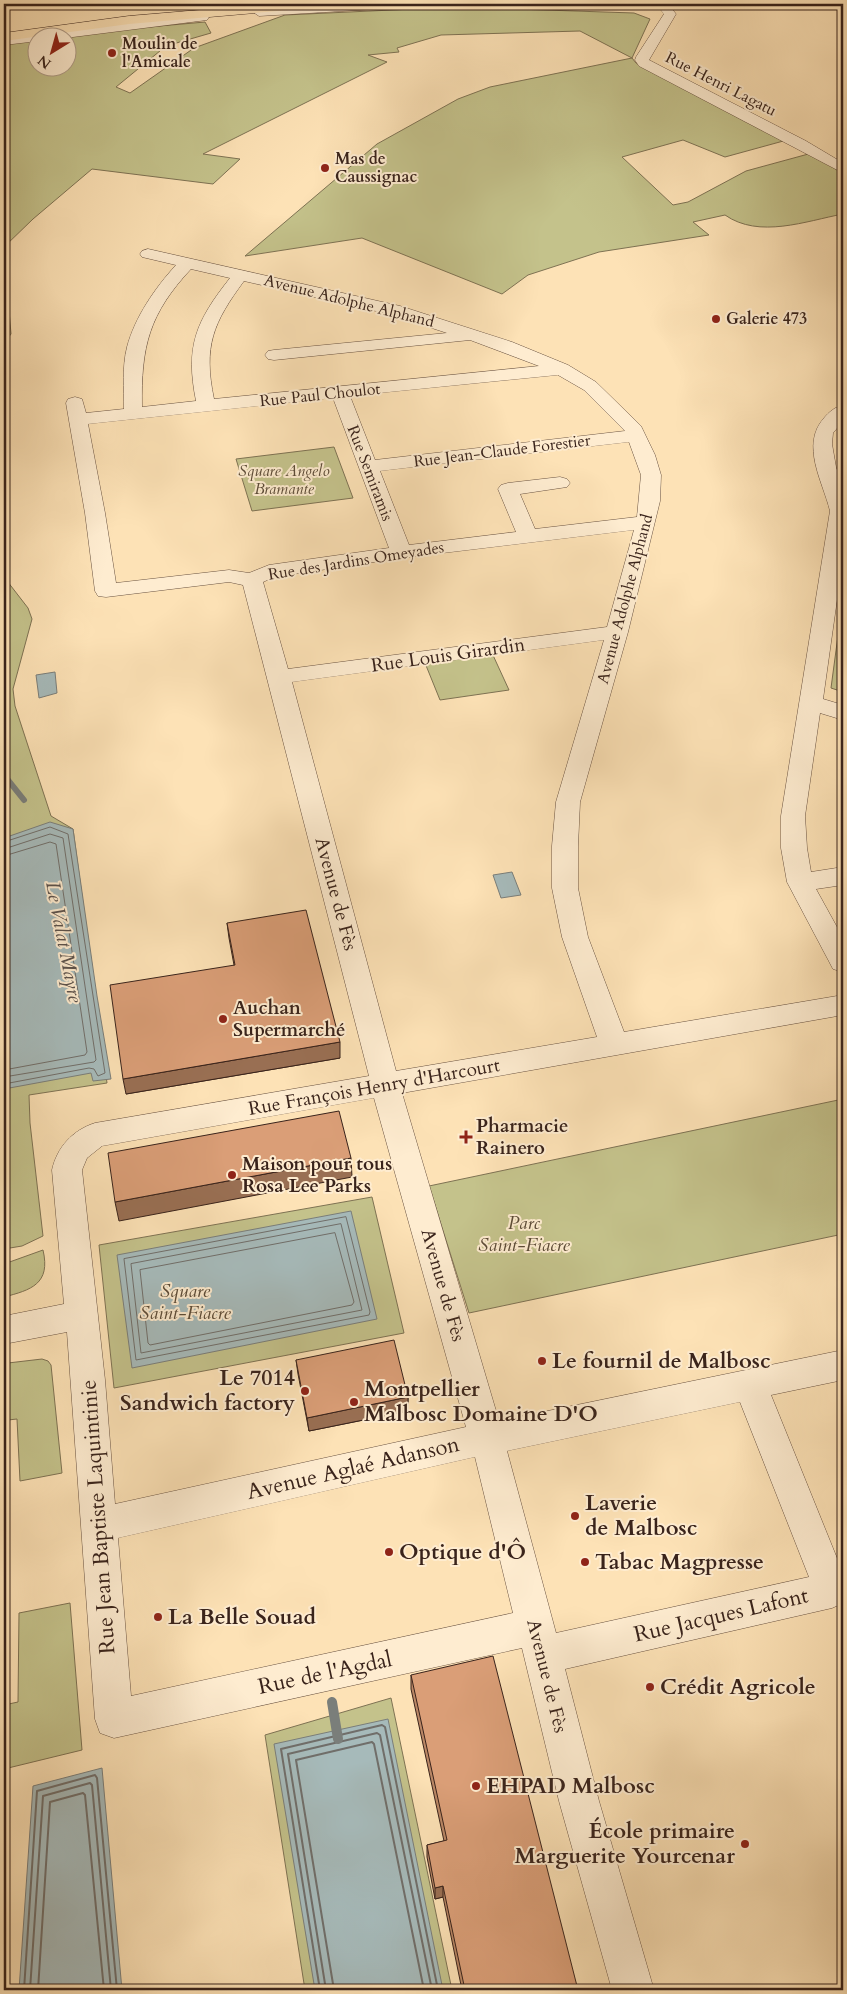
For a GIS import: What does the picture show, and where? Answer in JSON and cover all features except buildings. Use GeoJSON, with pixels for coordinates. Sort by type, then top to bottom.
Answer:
{"type":"FeatureCollection","features":[{"type":"Feature","properties":{"kind":"main road"},"geometry":{"type":"LineString","coordinates":[[4,31],[127,15],[248,4]]}},
{"type":"Feature","properties":{"kind":"main road"},"geometry":{"type":"LineString","coordinates":[[4,37],[128,20],[312,4]]}},
{"type":"Feature","properties":{"kind":"street"},"geometry":{"type":"LineString","coordinates":[[4,6],[25,4]]}},
{"type":"Feature","properties":{"kind":"street"},"geometry":{"type":"LineString","coordinates":[[127,15],[143,10],[202,4]]}},
{"type":"Feature","properties":{"kind":"street"},"geometry":{"type":"LineString","coordinates":[[4,41],[223,15],[393,4]]}},
{"type":"Feature","properties":{"kind":"street","name":"Rue Henri Lagatu"},"geometry":{"type":"LineString","coordinates":[[662,4],[670,14],[643,57],[644,63],[797,142],[843,169]]}},
{"type":"Feature","properties":{"kind":"street","name":"Avenue Adolphe Alphand"},"geometry":{"type":"LineString","coordinates":[[148,254],[394,310],[475,335],[538,358],[562,369],[590,386],[632,426],[646,455],[651,475],[646,522],[617,632],[568,802],[565,846],[565,888],[576,937],[614,1044]]}},
{"type":"Feature","properties":{"kind":"street"},"geometry":{"type":"LineString","coordinates":[[133,414],[134,358],[144,326],[161,296],[187,263]]}},
{"type":"Feature","properties":{"kind":"street"},"geometry":{"type":"LineString","coordinates":[[206,406],[199,367],[202,344],[208,322],[240,275]]}},
{"type":"Feature","properties":{"kind":"street"},"geometry":{"type":"LineString","coordinates":[[274,355],[475,335]]}},
{"type":"Feature","properties":{"kind":"street","name":"Rue Paul Choulot"},"geometry":{"type":"LineString","coordinates":[[76,411],[133,414],[562,369]]}},
{"type":"Feature","properties":{"kind":"street","name":"Rue Semiramis"},"geometry":{"type":"LineString","coordinates":[[340,393],[367,467],[402,552]]}},
{"type":"Feature","properties":{"kind":"street"},"geometry":{"type":"LineString","coordinates":[[841,406],[822,438],[824,463],[838,483],[840,511],[836,595],[804,742],[793,816],[794,848],[800,882],[843,962]]}},
{"type":"Feature","properties":{"kind":"street","name":"Rue des Jardins Omeyades"},"geometry":{"type":"LineString","coordinates":[[76,411],[95,513],[106,591],[229,576],[252,580],[270,571],[402,552],[646,522]]}},
{"type":"Feature","properties":{"kind":"street","name":"Rue Jean-Claude Forestier"},"geometry":{"type":"LineString","coordinates":[[367,467],[637,435]]}},
{"type":"Feature","properties":{"kind":"street"},"geometry":{"type":"LineString","coordinates":[[528,536],[508,490],[560,483]]}},
{"type":"Feature","properties":{"kind":"street","name":"Avenue de Fès"},"geometry":{"type":"LineString","coordinates":[[252,580],[385,1084],[487,1439],[579,1801],[632,1990]]}},
{"type":"Feature","properties":{"kind":"street","name":"Rue Louis Girardin"},"geometry":{"type":"LineString","coordinates":[[279,677],[617,632]]}},
{"type":"Feature","properties":{"kind":"street"},"geometry":{"type":"LineString","coordinates":[[812,703],[843,713]]}},
{"type":"Feature","properties":{"kind":"street"},"geometry":{"type":"LineString","coordinates":[[800,882],[843,876]]}},
{"type":"Feature","properties":{"kind":"street","name":"Rue François Henry d'Harcourt"},"geometry":{"type":"LineString","coordinates":[[82,1315],[66,1170],[68,1160],[80,1145],[95,1135],[843,1005]]}},
{"type":"Feature","properties":{"kind":"street"},"geometry":{"type":"LineString","coordinates":[[4,1330],[82,1315]]}},
{"type":"Feature","properties":{"kind":"street","name":"Rue Jean Baptiste Laquintinie"},"geometry":{"type":"LineString","coordinates":[[82,1315],[114,1719]]}},
{"type":"Feature","properties":{"kind":"street","name":"Avenue Aglaé Adanson"},"geometry":{"type":"LineString","coordinates":[[99,1525],[487,1439],[843,1364]]}},
{"type":"Feature","properties":{"kind":"street","name":"Rue Jacques Lafont"},"geometry":{"type":"LineString","coordinates":[[538,1641],[832,1590],[750,1385]]}},
{"type":"Feature","properties":{"kind":"street","name":"Rue de l'Agdal"},"geometry":{"type":"LineString","coordinates":[[114,1719],[538,1641]]}},
{"type":"Feature","properties":{"kind":"green space"},"geometry":{"type":"Polygon","coordinates":[[[456,7],[634,13],[650,19],[632,58],[580,31],[441,35],[397,48],[399,52],[368,55],[387,62],[203,154],[240,159],[213,184],[92,169],[33,219],[4,247],[4,43],[28,39],[28,78],[78,78],[78,33],[205,22],[211,33],[166,46],[116,87],[130,93],[194,48],[285,15],[456,7]]]}},
{"type":"Feature","properties":{"kind":"green space"},"geometry":{"type":"Polygon","coordinates":[[[632,58],[636,63],[787,140],[725,157],[683,140],[622,157],[673,205],[688,202],[746,171],[812,153],[843,174],[843,214],[798,224],[768,227],[738,222],[725,215],[693,222],[709,235],[599,252],[528,275],[502,294],[362,238],[245,256],[377,144],[458,99],[490,87],[632,58]]]}},
{"type":"Feature","properties":{"kind":"green space"},"geometry":{"type":"Polygon","coordinates":[[[4,251],[11,334],[4,343],[4,251]]]}},
{"type":"Feature","properties":{"kind":"green space","name":"Square Angelo Bramante"},"geometry":{"type":"Polygon","coordinates":[[[334,447],[353,498],[252,511],[236,459],[334,447]]]}},
{"type":"Feature","properties":{"kind":"green space"},"geometry":{"type":"Polygon","coordinates":[[[4,577],[28,608],[32,619],[13,689],[15,706],[51,816],[73,829],[107,1083],[29,1095],[30,1123],[43,1236],[22,1246],[4,1249],[4,577]]]}},
{"type":"Feature","properties":{"kind":"green space"},"geometry":{"type":"Polygon","coordinates":[[[841,613],[843,614],[843,692],[831,688],[841,613]]]}},
{"type":"Feature","properties":{"kind":"green space"},"geometry":{"type":"Polygon","coordinates":[[[492,653],[509,690],[440,700],[425,663],[492,653]]]}},
{"type":"Feature","properties":{"kind":"green space","name":"Parc Saint-Fiacre"},"geometry":{"type":"Polygon","coordinates":[[[843,1099],[843,1234],[469,1313],[429,1186],[843,1099]]]}},
{"type":"Feature","properties":{"kind":"green space","name":"Square Saint-Fiacre"},"geometry":{"type":"Polygon","coordinates":[[[372,1197],[404,1333],[114,1388],[99,1245],[372,1197]]]}},
{"type":"Feature","properties":{"kind":"green space"},"geometry":{"type":"Polygon","coordinates":[[[43,1250],[44,1271],[37,1284],[4,1297],[4,1264],[43,1250]]]}},
{"type":"Feature","properties":{"kind":"green space"},"geometry":{"type":"Polygon","coordinates":[[[42,1359],[48,1361],[51,1365],[62,1473],[20,1481],[17,1419],[8,1420],[8,1363],[42,1359]]]}},
{"type":"Feature","properties":{"kind":"green space"},"geometry":{"type":"Polygon","coordinates":[[[70,1603],[82,1750],[4,1769],[4,1705],[18,1702],[19,1613],[70,1603]]]}},
{"type":"Feature","properties":{"kind":"green space"},"geometry":{"type":"Polygon","coordinates":[[[391,1698],[452,1990],[305,1990],[265,1735],[391,1698]]]}},
{"type":"Feature","properties":{"kind":"water"},"geometry":{"type":"Polygon","coordinates":[[[55,672],[57,693],[39,698],[36,675],[55,672]]]}},
{"type":"Feature","properties":{"kind":"water"},"geometry":{"type":"Polygon","coordinates":[[[50,822],[73,829],[111,1079],[93,1081],[91,1073],[4,1089],[4,838],[50,822]]]}},
{"type":"Feature","properties":{"kind":"water"},"geometry":{"type":"Polygon","coordinates":[[[512,872],[521,895],[501,898],[493,875],[512,872]]]}},
{"type":"Feature","properties":{"kind":"water","name":"Square Saint-Fiacre"},"geometry":{"type":"Polygon","coordinates":[[[351,1211],[377,1319],[132,1368],[117,1255],[351,1211]]]}},
{"type":"Feature","properties":{"kind":"water"},"geometry":{"type":"Polygon","coordinates":[[[388,1719],[443,1990],[315,1990],[274,1744],[388,1719]]]}},
{"type":"Feature","properties":{"kind":"water"},"geometry":{"type":"Polygon","coordinates":[[[102,1768],[122,1990],[19,1990],[33,1786],[102,1768]]]}},
{"type":"Feature","properties":{"kind":"waterway","name":"Le Valat Mayre"},"geometry":{"type":"LineString","coordinates":[[4,775],[24,800]]}},
{"type":"Feature","properties":{"kind":"waterway"},"geometry":{"type":"LineString","coordinates":[[332,1702],[338,1739]]}},
{"type":"Feature","properties":{"kind":"place","name":"Moulin de l'Amicale"},"geometry":{"type":"Point","coordinates":[112,53]}},
{"type":"Feature","properties":{"kind":"place","name":"Mas de Caussignac"},"geometry":{"type":"Point","coordinates":[325,168]}},
{"type":"Feature","properties":{"kind":"place","name":"Galerie 473"},"geometry":{"type":"Point","coordinates":[716,319]}},
{"type":"Feature","properties":{"kind":"place","name":"Auchan Supermarché"},"geometry":{"type":"Point","coordinates":[223,1019]}},
{"type":"Feature","properties":{"kind":"place","name":"Pharmacie Rainero"},"geometry":{"type":"Point","coordinates":[466,1137]}},
{"type":"Feature","properties":{"kind":"place","name":"Maison pour tous Rosa Lee Parks"},"geometry":{"type":"Point","coordinates":[232,1175]}},
{"type":"Feature","properties":{"kind":"place","name":"Le fournil de Malbosc"},"geometry":{"type":"Point","coordinates":[542,1361]}},
{"type":"Feature","properties":{"kind":"place","name":"Le 7014 Sandwich factory"},"geometry":{"type":"Point","coordinates":[305,1391]}},
{"type":"Feature","properties":{"kind":"place","name":"Montpellier Malbosc Domaine D'O"},"geometry":{"type":"Point","coordinates":[354,1402]}},
{"type":"Feature","properties":{"kind":"place","name":"Laverie de Malbosc"},"geometry":{"type":"Point","coordinates":[575,1516]}},
{"type":"Feature","properties":{"kind":"place","name":"Optique d'Ô"},"geometry":{"type":"Point","coordinates":[389,1552]}},
{"type":"Feature","properties":{"kind":"place","name":"Tabac Magpresse"},"geometry":{"type":"Point","coordinates":[585,1562]}},
{"type":"Feature","properties":{"kind":"place","name":"La Belle Souad"},"geometry":{"type":"Point","coordinates":[158,1617]}},
{"type":"Feature","properties":{"kind":"place","name":"Crédit Agricole"},"geometry":{"type":"Point","coordinates":[650,1687]}},
{"type":"Feature","properties":{"kind":"place","name":"EHPAD Malbosc"},"geometry":{"type":"Point","coordinates":[476,1786]}},
{"type":"Feature","properties":{"kind":"place","name":"École primaire Marguerite Yourcenar"},"geometry":{"type":"Point","coordinates":[745,1844]}}]}
